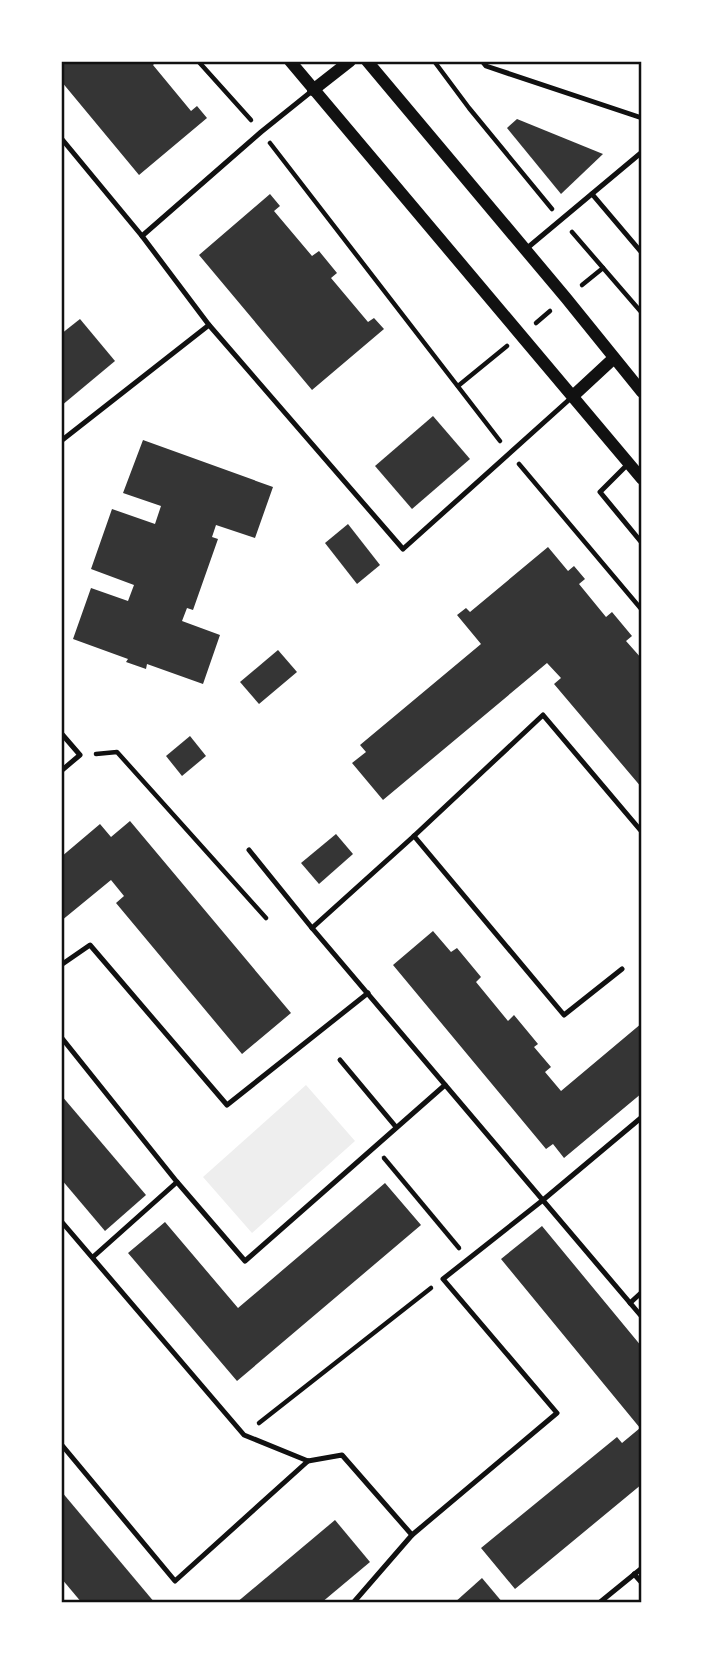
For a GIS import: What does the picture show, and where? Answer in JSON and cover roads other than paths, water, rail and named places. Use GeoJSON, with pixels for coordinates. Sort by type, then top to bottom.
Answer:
{"type":"FeatureCollection","features":[{"type":"Feature","properties":{"kind":"street"},"geometry":{"type":"LineString","coordinates":[[290,61],[642,479]]}},
{"type":"Feature","properties":{"kind":"street"},"geometry":{"type":"LineString","coordinates":[[313,90],[350,61]]}},
{"type":"Feature","properties":{"kind":"street"},"geometry":{"type":"LineString","coordinates":[[367,61],[642,392]]}},
{"type":"Feature","properties":{"kind":"street"},"geometry":{"type":"LineString","coordinates":[[573,396],[614,358]]}},
{"type":"Feature","properties":{"kind":"lane"},"geometry":{"type":"LineString","coordinates":[[482,61],[486,66],[642,118]]}},
{"type":"Feature","properties":{"kind":"lane"},"geometry":{"type":"LineString","coordinates":[[142,236],[313,90]]}},
{"type":"Feature","properties":{"kind":"lane"},"geometry":{"type":"LineString","coordinates":[[61,138],[142,236],[209,325],[403,549],[573,396]]}},
{"type":"Feature","properties":{"kind":"lane"},"geometry":{"type":"LineString","coordinates":[[524,250],[642,152]]}},
{"type":"Feature","properties":{"kind":"lane"},"geometry":{"type":"LineString","coordinates":[[592,194],[642,253]]}},
{"type":"Feature","properties":{"kind":"lane"},"geometry":{"type":"LineString","coordinates":[[61,441],[209,325]]}},
{"type":"Feature","properties":{"kind":"lane"},"geometry":{"type":"LineString","coordinates":[[629,463],[600,492],[642,542]]}},
{"type":"Feature","properties":{"kind":"lane"},"geometry":{"type":"LineString","coordinates":[[312,928],[543,715],[642,832]]}},
{"type":"Feature","properties":{"kind":"lane"},"geometry":{"type":"LineString","coordinates":[[61,733],[80,755],[61,771]]}},
{"type":"Feature","properties":{"kind":"lane"},"geometry":{"type":"LineString","coordinates":[[414,836],[564,1015],[622,969]]}},
{"type":"Feature","properties":{"kind":"lane"},"geometry":{"type":"LineString","coordinates":[[248,850],[642,1317]]}},
{"type":"Feature","properties":{"kind":"lane"},"geometry":{"type":"LineString","coordinates":[[61,965],[90,945],[227,1105],[368,993]]}},
{"type":"Feature","properties":{"kind":"lane"},"geometry":{"type":"LineString","coordinates":[[61,1037],[244,1261],[445,1085]]}},
{"type":"Feature","properties":{"kind":"lane"},"geometry":{"type":"LineString","coordinates":[[340,1060],[396,1127]]}},
{"type":"Feature","properties":{"kind":"lane"},"geometry":{"type":"LineString","coordinates":[[353,1603],[412,1535],[557,1413],[443,1279],[642,1117]]}},
{"type":"Feature","properties":{"kind":"lane"},"geometry":{"type":"LineString","coordinates":[[93,1258],[177,1181]]}},
{"type":"Feature","properties":{"kind":"lane"},"geometry":{"type":"LineString","coordinates":[[61,1221],[244,1435],[308,1461]]}},
{"type":"Feature","properties":{"kind":"lane"},"geometry":{"type":"LineString","coordinates":[[630,1303],[642,1292]]}},
{"type":"Feature","properties":{"kind":"lane"},"geometry":{"type":"LineString","coordinates":[[61,1444],[174,1581],[308,1461],[342,1455],[412,1535]]}},
{"type":"Feature","properties":{"kind":"lane"},"geometry":{"type":"LineString","coordinates":[[599,1603],[642,1568]]}},
{"type":"Feature","properties":{"kind":"lane"},"geometry":{"type":"LineString","coordinates":[[634,1574],[642,1583]]}}]}
